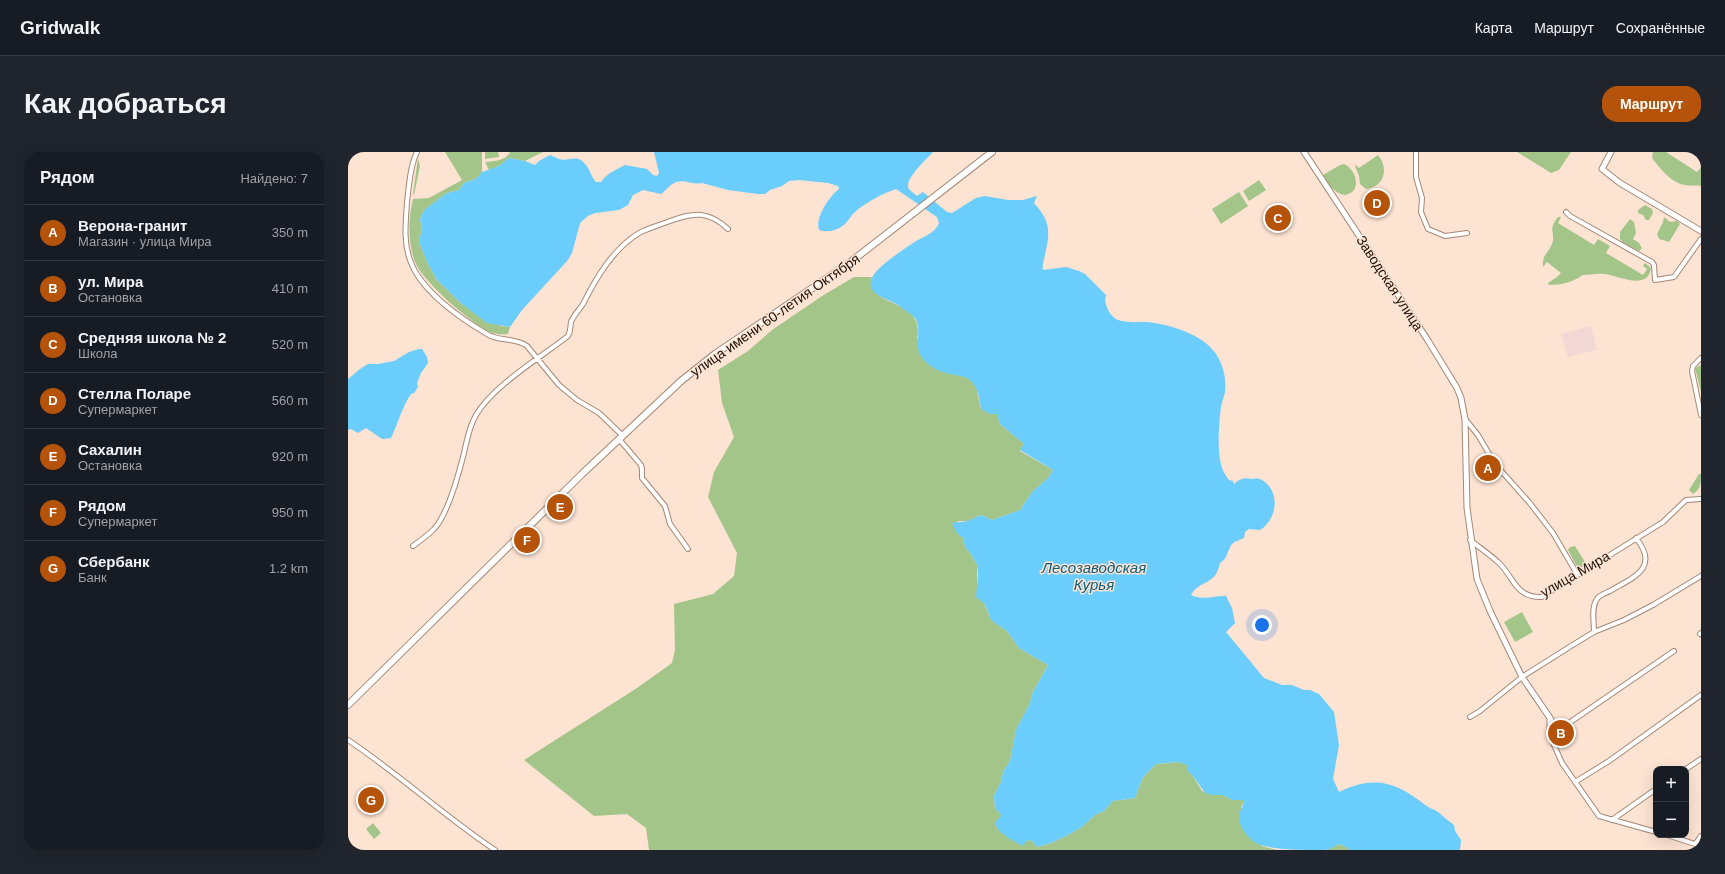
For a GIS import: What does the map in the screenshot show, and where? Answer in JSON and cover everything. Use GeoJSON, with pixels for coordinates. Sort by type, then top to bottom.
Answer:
{"type":"FeatureCollection","features":[{"type":"Feature","properties":{"kind":"main road","name":"улица имени 60-летия Октября"},"geometry":{"type":"LineString","coordinates":[[348,705],[576,479],[681,381],[715,354],[848,264],[992,152]]}},
{"type":"Feature","properties":{"kind":"street"},"geometry":{"type":"LineString","coordinates":[[417,152],[414,158],[408,191],[406,225],[406,245],[409,260],[414,269],[425,285],[446,305],[489,336],[522,342],[559,385],[577,400],[599,413],[621,438],[641,466],[642,478],[665,506],[670,524],[688,549]]}},
{"type":"Feature","properties":{"kind":"street","name":"Заводская улица"},"geometry":{"type":"LineString","coordinates":[[1304,152],[1440,359],[1461,398],[1465,419]]}},
{"type":"Feature","properties":{"kind":"street"},"geometry":{"type":"LineString","coordinates":[[1416,152],[1416,177],[1422,198],[1421,212],[1428,229],[1445,236],[1467,232]]}},
{"type":"Feature","properties":{"kind":"street"},"geometry":{"type":"LineString","coordinates":[[1611,152],[1602,169],[1620,183],[1701,231]]}},
{"type":"Feature","properties":{"kind":"street"},"geometry":{"type":"LineString","coordinates":[[1566,212],[1570,216],[1652,262],[1654,265],[1655,280],[1674,277],[1701,238]]}},
{"type":"Feature","properties":{"kind":"street"},"geometry":{"type":"LineString","coordinates":[[413,546],[435,528],[444,513],[452,494],[468,434],[476,416],[492,395],[568,336],[572,330],[571,322],[593,284],[607,263],[627,242],[640,233],[679,218],[695,215],[706,215],[719,220],[728,229]]}},
{"type":"Feature","properties":{"kind":"street"},"geometry":{"type":"LineString","coordinates":[[1701,358],[1693,366],[1692,371],[1701,415]]}},
{"type":"Feature","properties":{"kind":"street"},"geometry":{"type":"LineString","coordinates":[[1465,419],[1467,508],[1470,540],[1477,578],[1490,611],[1522,677],[1559,730]]}},
{"type":"Feature","properties":{"kind":"street"},"geometry":{"type":"LineString","coordinates":[[1465,419],[1478,435],[1495,464],[1529,502],[1553,533],[1577,574]]}},
{"type":"Feature","properties":{"kind":"street","name":"улица Мира"},"geometry":{"type":"LineString","coordinates":[[1470,540],[1501,564],[1513,583],[1522,592],[1533,597],[1542,597],[1663,522],[1686,500],[1701,498]]}},
{"type":"Feature","properties":{"kind":"street"},"geometry":{"type":"LineString","coordinates":[[1594,632],[1594,605],[1597,598],[1635,576],[1642,570],[1646,554],[1636,538]]}},
{"type":"Feature","properties":{"kind":"street"},"geometry":{"type":"LineString","coordinates":[[1470,717],[1480,711],[1522,677],[1594,632],[1642,611],[1701,576]]}},
{"type":"Feature","properties":{"kind":"street"},"geometry":{"type":"LineString","coordinates":[[1550,736],[1674,650]]}},
{"type":"Feature","properties":{"kind":"street"},"geometry":{"type":"LineString","coordinates":[[1575,782],[1610,761],[1701,695]]}},
{"type":"Feature","properties":{"kind":"street"},"geometry":{"type":"LineString","coordinates":[[1550,718],[1550,736],[1562,763],[1599,816],[1653,831]]}},
{"type":"Feature","properties":{"kind":"street"},"geometry":{"type":"LineString","coordinates":[[348,740],[380,762],[442,812],[495,850]]}},
{"type":"Feature","properties":{"kind":"street"},"geometry":{"type":"LineString","coordinates":[[1689,767],[1701,758]]}},
{"type":"Feature","properties":{"kind":"street"},"geometry":{"type":"LineString","coordinates":[[1612,820],[1653,791]]}},
{"type":"Feature","properties":{"kind":"street"},"geometry":{"type":"LineString","coordinates":[[1696,843],[1701,836]]}},
{"type":"Feature","properties":{"kind":"street"},"geometry":{"type":"LineString","coordinates":[[1678,838],[1696,843],[1701,846]]}},
{"type":"Feature","properties":{"kind":"shaded area"},"geometry":{"type":"Polygon","coordinates":[[[1591,326],[1597,350],[1568,357],[1561,334],[1591,326]]]}},
{"type":"Feature","properties":{"kind":"green space"},"geometry":{"type":"Polygon","coordinates":[[[445,152],[482,152],[482,172],[476,179],[464,183],[459,190],[447,193],[424,210],[420,219],[422,228],[419,242],[428,264],[437,280],[462,304],[501,326],[510,327],[508,334],[490,332],[471,320],[437,291],[420,271],[415,262],[410,239],[410,214],[413,199],[429,198],[462,180],[445,152]]]}},
{"type":"Feature","properties":{"kind":"green space"},"geometry":{"type":"Polygon","coordinates":[[[485,152],[498,152],[499,157],[485,159],[485,152]]]}},
{"type":"Feature","properties":{"kind":"green space"},"geometry":{"type":"Polygon","coordinates":[[[510,152],[543,152],[525,161],[509,158],[499,166],[489,170],[485,162],[503,159],[510,152]]]}},
{"type":"Feature","properties":{"kind":"green space"},"geometry":{"type":"Polygon","coordinates":[[[1517,152],[1571,152],[1559,170],[1551,173],[1517,152]]]}},
{"type":"Feature","properties":{"kind":"green space"},"geometry":{"type":"Polygon","coordinates":[[[1653,152],[1666,152],[1697,172],[1701,167],[1701,186],[1685,185],[1675,181],[1662,170],[1652,158],[1653,152]]]}},
{"type":"Feature","properties":{"kind":"green space"},"geometry":{"type":"Polygon","coordinates":[[[1378,155],[1383,166],[1383,176],[1377,185],[1366,189],[1360,184],[1355,166],[1356,165],[1359,168],[1378,155]]]}},
{"type":"Feature","properties":{"kind":"green space"},"geometry":{"type":"Polygon","coordinates":[[[418,158],[420,166],[414,195],[413,194],[418,158]]]}},
{"type":"Feature","properties":{"kind":"green space"},"geometry":{"type":"Polygon","coordinates":[[[1344,164],[1351,170],[1356,180],[1354,189],[1351,193],[1345,195],[1335,191],[1323,175],[1344,164]]]}},
{"type":"Feature","properties":{"kind":"green space"},"geometry":{"type":"Polygon","coordinates":[[[1259,180],[1266,190],[1249,201],[1243,191],[1259,180]]]}},
{"type":"Feature","properties":{"kind":"green space"},"geometry":{"type":"Polygon","coordinates":[[[1239,192],[1248,206],[1221,224],[1212,209],[1239,192]]]}},
{"type":"Feature","properties":{"kind":"green space"},"geometry":{"type":"Polygon","coordinates":[[[1645,205],[1652,209],[1653,213],[1649,220],[1646,220],[1643,215],[1638,213],[1638,210],[1645,205]]]}},
{"type":"Feature","properties":{"kind":"green space"},"geometry":{"type":"Polygon","coordinates":[[[1558,217],[1561,217],[1558,223],[1594,245],[1598,239],[1610,246],[1606,253],[1643,275],[1647,269],[1643,266],[1645,263],[1651,268],[1649,275],[1639,281],[1605,274],[1583,275],[1567,283],[1549,285],[1548,283],[1561,273],[1547,262],[1543,267],[1544,257],[1553,240],[1553,225],[1558,217]]]}},
{"type":"Feature","properties":{"kind":"green space"},"geometry":{"type":"Polygon","coordinates":[[[1664,217],[1670,222],[1677,221],[1680,224],[1669,242],[1659,239],[1657,234],[1664,217]]]}},
{"type":"Feature","properties":{"kind":"green space"},"geometry":{"type":"Polygon","coordinates":[[[1630,219],[1634,222],[1636,233],[1633,239],[1639,243],[1642,248],[1639,251],[1623,243],[1620,239],[1620,232],[1630,219]]]}},
{"type":"Feature","properties":{"kind":"green space"},"geometry":{"type":"Polygon","coordinates":[[[854,277],[872,277],[872,287],[877,294],[905,309],[913,316],[917,325],[917,338],[941,371],[969,378],[976,386],[981,409],[997,413],[1000,424],[1024,444],[1020,451],[1053,470],[1048,478],[1032,492],[1020,510],[992,520],[981,515],[968,521],[958,521],[957,533],[963,538],[965,547],[977,565],[977,585],[991,620],[1007,631],[1019,648],[1048,665],[1032,694],[1030,703],[1016,730],[1010,761],[1003,772],[1001,782],[994,796],[995,809],[1001,816],[996,827],[1022,845],[1028,840],[1032,841],[1037,847],[1051,843],[1082,827],[1095,815],[1104,811],[1113,801],[1135,798],[1143,777],[1156,764],[1179,762],[1187,765],[1187,770],[1193,776],[1202,791],[1212,795],[1222,795],[1233,800],[1244,799],[1241,807],[1262,846],[1277,850],[649,850],[646,828],[627,814],[594,816],[524,760],[637,688],[672,663],[675,650],[674,604],[713,594],[734,576],[737,553],[708,497],[714,472],[734,437],[722,403],[718,370],[748,351],[772,330],[822,296],[854,277]]]}},
{"type":"Feature","properties":{"kind":"green space"},"geometry":{"type":"Polygon","coordinates":[[[1701,365],[1701,392],[1695,368],[1701,365]]]}},
{"type":"Feature","properties":{"kind":"green space"},"geometry":{"type":"Polygon","coordinates":[[[1699,474],[1701,474],[1700,486],[1693,494],[1689,490],[1699,474]]]}},
{"type":"Feature","properties":{"kind":"green space"},"geometry":{"type":"Polygon","coordinates":[[[1575,546],[1587,565],[1584,567],[1577,567],[1568,550],[1570,547],[1575,546]]]}},
{"type":"Feature","properties":{"kind":"green space"},"geometry":{"type":"Polygon","coordinates":[[[1522,612],[1533,632],[1515,642],[1504,622],[1522,612]]]}},
{"type":"Feature","properties":{"kind":"green space"},"geometry":{"type":"Polygon","coordinates":[[[373,823],[381,833],[374,839],[366,829],[373,823]]]}},
{"type":"Feature","properties":{"kind":"green space"},"geometry":{"type":"Polygon","coordinates":[[[1339,844],[1348,848],[1349,850],[1327,850],[1339,844]]]}},
{"type":"Feature","properties":{"kind":"water","name":"Лесозаводская Курья"},"geometry":{"type":"Polygon","coordinates":[[[654,152],[933,152],[912,175],[908,185],[909,189],[917,196],[923,192],[947,212],[952,213],[976,198],[985,196],[1008,200],[1023,200],[1037,196],[1034,203],[1044,216],[1048,227],[1048,239],[1043,270],[1066,267],[1079,271],[1085,274],[1106,295],[1106,306],[1112,316],[1118,320],[1128,322],[1146,322],[1170,326],[1195,336],[1213,349],[1220,360],[1225,379],[1225,392],[1221,407],[1219,436],[1219,451],[1223,471],[1229,480],[1233,481],[1234,484],[1244,478],[1260,479],[1267,484],[1274,497],[1275,504],[1271,519],[1266,525],[1260,530],[1249,529],[1245,532],[1244,538],[1232,544],[1226,557],[1220,563],[1215,576],[1195,590],[1191,595],[1199,598],[1226,596],[1232,608],[1235,623],[1226,632],[1264,678],[1282,685],[1292,685],[1319,694],[1334,712],[1339,745],[1333,779],[1339,792],[1363,784],[1374,783],[1384,783],[1404,790],[1427,807],[1438,812],[1454,825],[1455,831],[1461,840],[1460,850],[1349,850],[1348,848],[1339,844],[1331,849],[1325,850],[1290,849],[1264,846],[1252,840],[1242,827],[1239,817],[1244,800],[1233,800],[1222,795],[1205,793],[1187,770],[1187,765],[1178,762],[1156,764],[1143,777],[1135,798],[1113,801],[1104,811],[1095,815],[1082,827],[1051,843],[1037,847],[1032,841],[1028,840],[1022,846],[1002,834],[995,823],[1001,816],[995,809],[994,796],[1001,782],[1003,772],[1010,761],[1016,730],[1030,703],[1032,694],[1048,665],[1019,648],[1007,631],[991,620],[985,604],[976,597],[978,574],[977,565],[965,547],[963,538],[957,533],[952,523],[968,521],[981,515],[992,520],[1020,510],[1032,492],[1048,478],[1053,470],[1020,450],[1024,444],[1000,424],[997,414],[990,414],[981,409],[974,384],[969,379],[937,370],[921,357],[918,344],[917,321],[913,316],[898,305],[878,295],[871,288],[874,274],[890,259],[935,230],[939,223],[937,217],[896,189],[864,205],[839,228],[830,231],[823,231],[819,230],[818,225],[821,213],[827,202],[839,189],[838,186],[828,183],[799,180],[789,181],[765,194],[728,190],[702,183],[682,181],[674,183],[661,194],[643,190],[633,195],[628,205],[619,210],[595,213],[588,216],[581,222],[572,253],[568,260],[522,310],[510,327],[487,323],[462,304],[437,280],[428,264],[419,242],[422,228],[420,219],[424,210],[447,193],[459,190],[464,183],[476,179],[482,172],[499,166],[509,158],[525,161],[535,165],[550,155],[563,160],[580,159],[588,167],[596,182],[601,182],[609,174],[625,165],[647,169],[653,175],[657,176],[659,173],[654,152]]]}},
{"type":"Feature","properties":{"kind":"water"},"geometry":{"type":"Polygon","coordinates":[[[422,349],[427,357],[428,363],[421,373],[417,383],[418,387],[414,393],[411,394],[405,404],[391,438],[382,439],[366,428],[358,433],[351,429],[348,430],[348,379],[368,364],[394,361],[409,352],[422,349]]]}},
{"type":"Feature","properties":{"kind":"place","name":"Стелла Поларе"},"geometry":{"type":"Point","coordinates":[1377,203]}},
{"type":"Feature","properties":{"kind":"place","name":"Средняя школа № 2"},"geometry":{"type":"Point","coordinates":[1278,218]}},
{"type":"Feature","properties":{"kind":"place","name":"Верона-гранит"},"geometry":{"type":"Point","coordinates":[1488,468]}},
{"type":"Feature","properties":{"kind":"place","name":"Сахалин"},"geometry":{"type":"Point","coordinates":[560,507]}},
{"type":"Feature","properties":{"kind":"place","name":"Рядом"},"geometry":{"type":"Point","coordinates":[527,540]}},
{"type":"Feature","properties":{"kind":"place","name":"ул. Мира"},"geometry":{"type":"Point","coordinates":[1561,733]}},
{"type":"Feature","properties":{"kind":"place","name":"Сбербанк"},"geometry":{"type":"Point","coordinates":[371,800]}}]}
